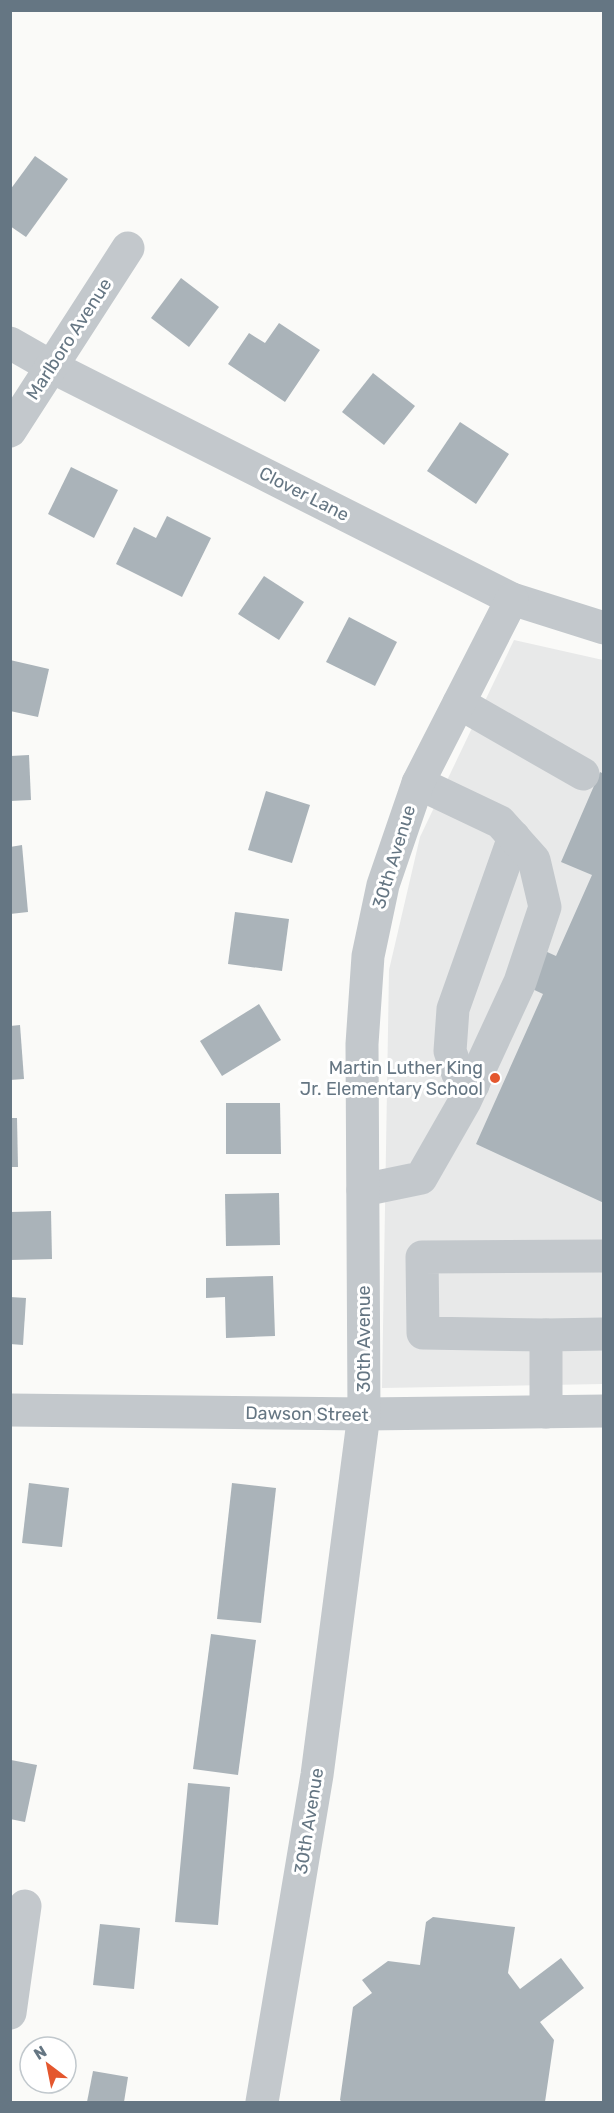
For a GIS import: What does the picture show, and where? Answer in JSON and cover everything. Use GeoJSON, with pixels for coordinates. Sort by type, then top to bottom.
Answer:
{"type":"FeatureCollection","features":[{"type":"Feature","properties":{"kind":"street","name":"Marlboro Avenue"},"geometry":{"type":"LineString","coordinates":[[10,431],[128,248]]}},
{"type":"Feature","properties":{"kind":"street","name":"Clover Lane"},"geometry":{"type":"LineString","coordinates":[[10,343],[52,367],[512,599],[603,628]]}},
{"type":"Feature","properties":{"kind":"street","name":"30th Avenue"},"geometry":{"type":"LineString","coordinates":[[262,2103],[316,1775],[364,1414],[362,1044],[368,956],[382,885],[418,783],[512,599]]}},
{"type":"Feature","properties":{"kind":"street"},"geometry":{"type":"LineString","coordinates":[[459,703],[583,774]]}},
{"type":"Feature","properties":{"kind":"street"},"geometry":{"type":"LineString","coordinates":[[363,1190],[422,1179],[473,1084],[526,967],[545,907],[534,860],[500,822],[418,783]]}},
{"type":"Feature","properties":{"kind":"street"},"geometry":{"type":"LineString","coordinates":[[473,1084],[458,1074],[450,1051],[453,1009],[514,837]]}},
{"type":"Feature","properties":{"kind":"street"},"geometry":{"type":"LineString","coordinates":[[603,1256],[422,1257],[423,1333],[603,1334]]}},
{"type":"Feature","properties":{"kind":"street"},"geometry":{"type":"LineString","coordinates":[[546,1335],[546,1412]]}},
{"type":"Feature","properties":{"kind":"street","name":"Dawson Street"},"geometry":{"type":"LineString","coordinates":[[10,1410],[364,1414],[603,1411]]}},
{"type":"Feature","properties":{"kind":"street"},"geometry":{"type":"LineString","coordinates":[[10,2013],[25,1906]]}},
{"type":"Feature","properties":{"kind":"shaded area","name":"Martin Luther King Jr. Elementary School"},"geometry":{"type":"Polygon","coordinates":[[[514,640],[603,660],[603,1384],[382,1388],[389,970],[420,837],[514,640]]]}},
{"type":"Feature","properties":{"kind":"building"},"geometry":{"type":"Polygon","coordinates":[[[35,156],[68,179],[26,237],[10,226],[10,190],[35,156]]]}},
{"type":"Feature","properties":{"kind":"building"},"geometry":{"type":"Polygon","coordinates":[[[181,278],[219,307],[189,347],[151,318],[181,278]]]}},
{"type":"Feature","properties":{"kind":"building"},"geometry":{"type":"Polygon","coordinates":[[[279,323],[320,350],[285,402],[228,364],[249,333],[265,343],[279,323]]]}},
{"type":"Feature","properties":{"kind":"building"},"geometry":{"type":"Polygon","coordinates":[[[373,373],[415,406],[384,445],[342,412],[373,373]]]}},
{"type":"Feature","properties":{"kind":"building"},"geometry":{"type":"Polygon","coordinates":[[[460,422],[509,454],[476,504],[427,471],[460,422]]]}},
{"type":"Feature","properties":{"kind":"building"},"geometry":{"type":"Polygon","coordinates":[[[71,467],[118,490],[94,538],[48,514],[71,467]]]}},
{"type":"Feature","properties":{"kind":"building"},"geometry":{"type":"Polygon","coordinates":[[[167,516],[211,538],[182,597],[116,564],[134,527],[156,538],[167,516]]]}},
{"type":"Feature","properties":{"kind":"building"},"geometry":{"type":"Polygon","coordinates":[[[264,576],[304,602],[279,640],[238,614],[264,576]]]}},
{"type":"Feature","properties":{"kind":"building"},"geometry":{"type":"Polygon","coordinates":[[[349,617],[397,642],[375,686],[326,662],[349,617]]]}},
{"type":"Feature","properties":{"kind":"building"},"geometry":{"type":"Polygon","coordinates":[[[10,660],[49,669],[38,717],[10,711],[10,660]]]}},
{"type":"Feature","properties":{"kind":"building"},"geometry":{"type":"Polygon","coordinates":[[[29,755],[31,800],[10,801],[10,756],[29,755]]]}},
{"type":"Feature","properties":{"kind":"building"},"geometry":{"type":"Polygon","coordinates":[[[600,772],[604,774],[604,1203],[476,1144],[543,994],[528,987],[545,951],[556,956],[592,875],[561,862],[600,772]]]}},
{"type":"Feature","properties":{"kind":"building"},"geometry":{"type":"Polygon","coordinates":[[[266,791],[310,805],[292,863],[248,850],[266,791]]]}},
{"type":"Feature","properties":{"kind":"building"},"geometry":{"type":"Polygon","coordinates":[[[22,845],[28,912],[10,914],[10,847],[22,845]]]}},
{"type":"Feature","properties":{"kind":"building"},"geometry":{"type":"Polygon","coordinates":[[[235,912],[289,919],[282,971],[228,964],[235,912]]]}},
{"type":"Feature","properties":{"kind":"building"},"geometry":{"type":"Polygon","coordinates":[[[259,1004],[281,1040],[222,1076],[200,1041],[259,1004]]]}},
{"type":"Feature","properties":{"kind":"building"},"geometry":{"type":"Polygon","coordinates":[[[20,1025],[24,1079],[10,1080],[10,1026],[20,1025]]]}},
{"type":"Feature","properties":{"kind":"building"},"geometry":{"type":"Polygon","coordinates":[[[226,1103],[280,1103],[281,1154],[226,1154],[226,1103]]]}},
{"type":"Feature","properties":{"kind":"building"},"geometry":{"type":"Polygon","coordinates":[[[10,1118],[17,1118],[18,1167],[10,1167],[10,1118]]]}},
{"type":"Feature","properties":{"kind":"building"},"geometry":{"type":"Polygon","coordinates":[[[279,1193],[280,1245],[226,1246],[225,1194],[279,1193]]]}},
{"type":"Feature","properties":{"kind":"building"},"geometry":{"type":"Polygon","coordinates":[[[51,1211],[52,1259],[10,1260],[10,1212],[51,1211]]]}},
{"type":"Feature","properties":{"kind":"building"},"geometry":{"type":"Polygon","coordinates":[[[273,1276],[275,1336],[226,1338],[225,1297],[206,1298],[206,1278],[273,1276]]]}},
{"type":"Feature","properties":{"kind":"building"},"geometry":{"type":"Polygon","coordinates":[[[10,1297],[26,1298],[23,1345],[10,1344],[10,1297]]]}},
{"type":"Feature","properties":{"kind":"building"},"geometry":{"type":"Polygon","coordinates":[[[29,1483],[69,1488],[62,1547],[22,1543],[29,1483]]]}},
{"type":"Feature","properties":{"kind":"building"},"geometry":{"type":"Polygon","coordinates":[[[232,1483],[276,1488],[261,1623],[217,1619],[232,1483]]]}},
{"type":"Feature","properties":{"kind":"building"},"geometry":{"type":"Polygon","coordinates":[[[211,1634],[256,1640],[238,1775],[193,1769],[211,1634]]]}},
{"type":"Feature","properties":{"kind":"building"},"geometry":{"type":"Polygon","coordinates":[[[11,1760],[37,1765],[25,1822],[10,1819],[11,1760]]]}},
{"type":"Feature","properties":{"kind":"building"},"geometry":{"type":"Polygon","coordinates":[[[188,1783],[230,1787],[218,1925],[175,1922],[188,1783]]]}},
{"type":"Feature","properties":{"kind":"building"},"geometry":{"type":"Polygon","coordinates":[[[433,1917],[515,1927],[508,1973],[520,1989],[561,1958],[584,1988],[540,2022],[554,2040],[545,2102],[342,2102],[340,2100],[353,2007],[372,1993],[362,1980],[388,1961],[420,1965],[426,1922],[433,1917]]]}},
{"type":"Feature","properties":{"kind":"building"},"geometry":{"type":"Polygon","coordinates":[[[100,1924],[140,1928],[134,1989],[93,1985],[100,1924]]]}},
{"type":"Feature","properties":{"kind":"building"},"geometry":{"type":"Polygon","coordinates":[[[93,2071],[128,2077],[124,2102],[87,2102],[93,2071]]]}},
{"type":"Feature","properties":{"kind":"place","name":"Martin Luther King Jr. Elementary School"},"geometry":{"type":"Point","coordinates":[495,1078]}}]}
